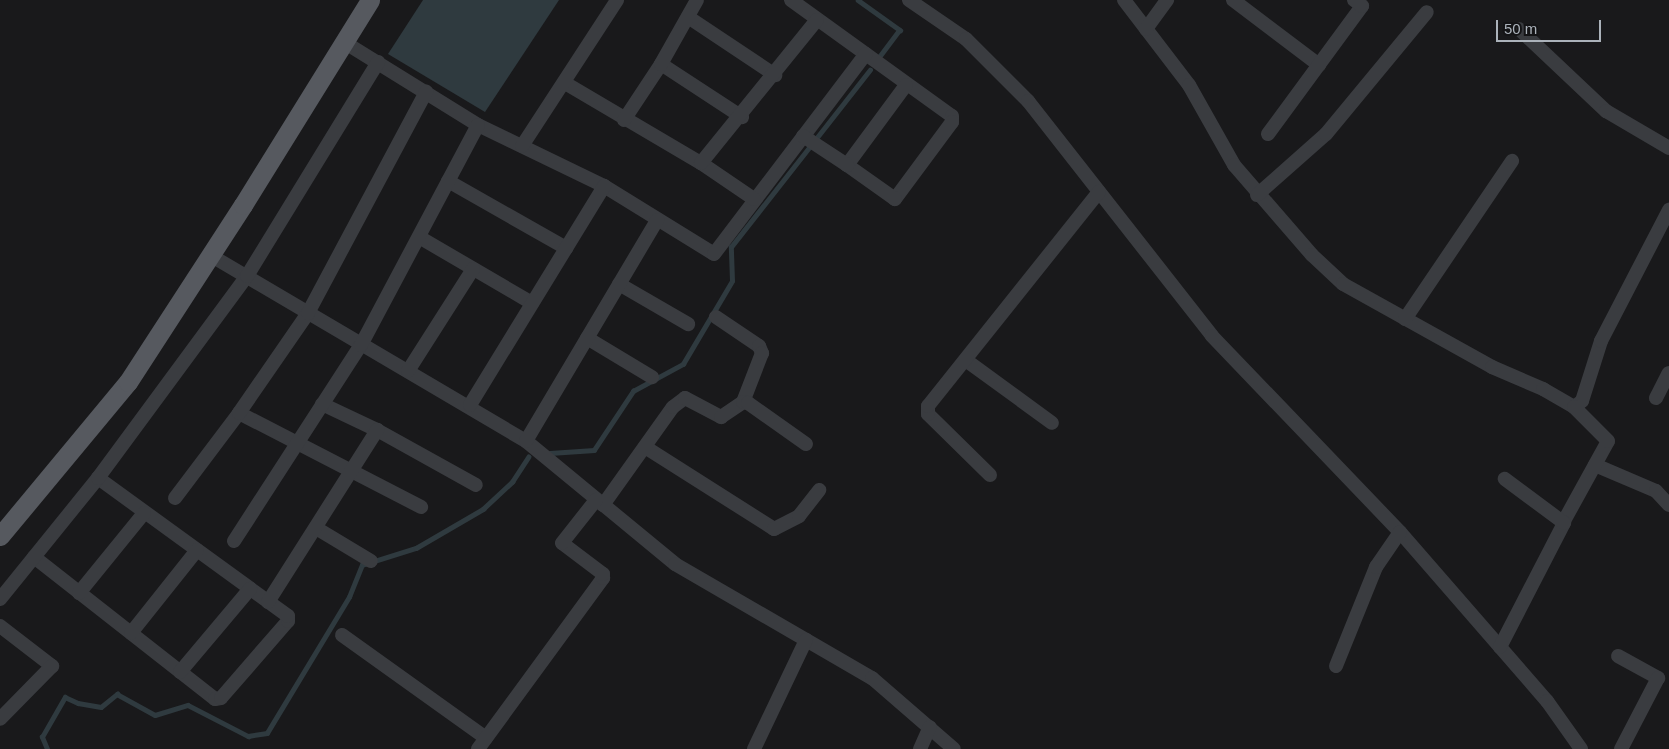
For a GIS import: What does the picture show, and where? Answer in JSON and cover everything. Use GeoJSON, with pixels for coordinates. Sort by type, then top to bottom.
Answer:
{"type":"FeatureCollection","features":[{"type":"Feature","properties":{"kind":"main road"},"geometry":{"type":"LineString","coordinates":[[0,536],[128,382],[210,256],[370,0]]}},
{"type":"Feature","properties":{"kind":"street"},"geometry":{"type":"LineString","coordinates":[[522,146],[565,83],[617,0]]}},
{"type":"Feature","properties":{"kind":"street"},"geometry":{"type":"LineString","coordinates":[[624,120],[661,64],[697,0]]}},
{"type":"Feature","properties":{"kind":"street"},"geometry":{"type":"LineString","coordinates":[[791,0],[906,85],[952,116],[898,197],[892,198],[810,140]]}},
{"type":"Feature","properties":{"kind":"street"},"geometry":{"type":"LineString","coordinates":[[909,0],[966,39],[1028,101],[1212,336],[1326,452],[1400,532],[1547,701],[1581,749]]}},
{"type":"Feature","properties":{"kind":"street"},"geometry":{"type":"LineString","coordinates":[[1124,0],[1189,85],[1234,165],[1258,195],[1343,284],[1492,367],[1574,407],[1608,441],[1564,521],[1500,647]]}},
{"type":"Feature","properties":{"kind":"street"},"geometry":{"type":"LineString","coordinates":[[1146,29],[1167,0]]}},
{"type":"Feature","properties":{"kind":"street"},"geometry":{"type":"LineString","coordinates":[[1233,0],[1319,64]]}},
{"type":"Feature","properties":{"kind":"street"},"geometry":{"type":"LineString","coordinates":[[1268,134],[1361,2]]}},
{"type":"Feature","properties":{"kind":"street"},"geometry":{"type":"LineString","coordinates":[[1258,195],[1326,134],[1427,12]]}},
{"type":"Feature","properties":{"kind":"street"},"geometry":{"type":"LineString","coordinates":[[688,16],[775,75]]}},
{"type":"Feature","properties":{"kind":"street"},"geometry":{"type":"LineString","coordinates":[[701,164],[742,117],[817,20]]}},
{"type":"Feature","properties":{"kind":"street"},"geometry":{"type":"LineString","coordinates":[[1519,29],[1601,108],[1669,148]]}},
{"type":"Feature","properties":{"kind":"street"},"geometry":{"type":"LineString","coordinates":[[344,42],[478,125],[604,186],[714,254],[754,199],[810,140],[866,54]]}},
{"type":"Feature","properties":{"kind":"street"},"geometry":{"type":"LineString","coordinates":[[0,599],[98,478],[246,276],[378,62]]}},
{"type":"Feature","properties":{"kind":"street"},"geometry":{"type":"LineString","coordinates":[[661,64],[742,117]]}},
{"type":"Feature","properties":{"kind":"street"},"geometry":{"type":"LineString","coordinates":[[565,83],[624,120],[701,164],[754,199]]}},
{"type":"Feature","properties":{"kind":"street"},"geometry":{"type":"LineString","coordinates":[[847,166],[906,85]]}},
{"type":"Feature","properties":{"kind":"street"},"geometry":{"type":"LineString","coordinates":[[175,498],[239,414],[308,313],[426,92]]}},
{"type":"Feature","properties":{"kind":"street"},"geometry":{"type":"LineString","coordinates":[[234,541],[300,443],[322,404],[361,345],[478,125]]}},
{"type":"Feature","properties":{"kind":"street"},"geometry":{"type":"LineString","coordinates":[[1405,319],[1512,161]]}},
{"type":"Feature","properties":{"kind":"street"},"geometry":{"type":"LineString","coordinates":[[448,181],[566,248]]}},
{"type":"Feature","properties":{"kind":"street"},"geometry":{"type":"LineString","coordinates":[[470,405],[604,186]]}},
{"type":"Feature","properties":{"kind":"street"},"geometry":{"type":"LineString","coordinates":[[990,475],[928,414],[928,406],[967,361],[1099,192]]}},
{"type":"Feature","properties":{"kind":"street"},"geometry":{"type":"LineString","coordinates":[[1574,407],[1582,401],[1602,340],[1669,210]]}},
{"type":"Feature","properties":{"kind":"street"},"geometry":{"type":"LineString","coordinates":[[526,441],[657,220]]}},
{"type":"Feature","properties":{"kind":"street"},"geometry":{"type":"LineString","coordinates":[[418,237],[532,303]]}},
{"type":"Feature","properties":{"kind":"street"},"geometry":{"type":"LineString","coordinates":[[210,256],[361,345],[470,405],[526,441],[674,564],[872,678],[954,749]]}},
{"type":"Feature","properties":{"kind":"street"},"geometry":{"type":"LineString","coordinates":[[408,371],[473,269]]}},
{"type":"Feature","properties":{"kind":"street"},"geometry":{"type":"LineString","coordinates":[[619,284],[688,324]]}},
{"type":"Feature","properties":{"kind":"street"},"geometry":{"type":"LineString","coordinates":[[342,635],[482,743],[604,578],[603,574],[562,544],[645,447],[680,400],[691,398],[721,417],[743,402],[762,353],[759,346],[716,317]]}},
{"type":"Feature","properties":{"kind":"street"},"geometry":{"type":"LineString","coordinates":[[587,338],[652,377]]}},
{"type":"Feature","properties":{"kind":"street"},"geometry":{"type":"LineString","coordinates":[[967,361],[1052,422]]}},
{"type":"Feature","properties":{"kind":"street"},"geometry":{"type":"LineString","coordinates":[[1656,398],[1669,373]]}},
{"type":"Feature","properties":{"kind":"street"},"geometry":{"type":"LineString","coordinates":[[743,402],[806,444]]}},
{"type":"Feature","properties":{"kind":"street"},"geometry":{"type":"LineString","coordinates":[[322,404],[377,430],[476,485]]}},
{"type":"Feature","properties":{"kind":"street"},"geometry":{"type":"LineString","coordinates":[[239,414],[300,443],[422,507]]}},
{"type":"Feature","properties":{"kind":"street"},"geometry":{"type":"LineString","coordinates":[[268,602],[353,471],[377,430]]}},
{"type":"Feature","properties":{"kind":"street"},"geometry":{"type":"LineString","coordinates":[[645,447],[774,529],[799,516],[818,490]]}},
{"type":"Feature","properties":{"kind":"street"},"geometry":{"type":"LineString","coordinates":[[1595,465],[1656,492],[1669,505]]}},
{"type":"Feature","properties":{"kind":"street"},"geometry":{"type":"LineString","coordinates":[[34,557],[215,699],[221,698],[288,621],[288,616],[98,478]]}},
{"type":"Feature","properties":{"kind":"street"},"geometry":{"type":"LineString","coordinates":[[1505,479],[1564,521]]}},
{"type":"Feature","properties":{"kind":"street"},"geometry":{"type":"LineString","coordinates":[[79,593],[144,512]]}},
{"type":"Feature","properties":{"kind":"street"},"geometry":{"type":"LineString","coordinates":[[316,528],[371,561]]}},
{"type":"Feature","properties":{"kind":"street"},"geometry":{"type":"LineString","coordinates":[[1336,666],[1376,567],[1400,532]]}},
{"type":"Feature","properties":{"kind":"street"},"geometry":{"type":"LineString","coordinates":[[130,633],[197,550]]}},
{"type":"Feature","properties":{"kind":"street"},"geometry":{"type":"LineString","coordinates":[[180,672],[250,590]]}},
{"type":"Feature","properties":{"kind":"street"},"geometry":{"type":"LineString","coordinates":[[0,626],[52,666],[0,719]]}},
{"type":"Feature","properties":{"kind":"street"},"geometry":{"type":"LineString","coordinates":[[754,749],[806,640]]}},
{"type":"Feature","properties":{"kind":"street"},"geometry":{"type":"LineString","coordinates":[[1618,656],[1658,678],[1621,749]]}},
{"type":"Feature","properties":{"kind":"street"},"geometry":{"type":"LineString","coordinates":[[920,749],[930,727]]}},
{"type":"Feature","properties":{"kind":"shaded area"},"geometry":{"type":"Polygon","coordinates":[[[423,0],[559,0],[485,112],[388,54],[423,0]]]}},
{"type":"Feature","properties":{"kind":"waterway"},"geometry":{"type":"LineString","coordinates":[[858,0],[900,30],[879,58]]}},
{"type":"Feature","properties":{"kind":"waterway"},"geometry":{"type":"LineString","coordinates":[[550,453],[594,450],[633,391],[683,364],[732,281],[731,247],[870,70]]}},
{"type":"Feature","properties":{"kind":"waterway"},"geometry":{"type":"LineString","coordinates":[[47,749],[42,737],[65,697],[78,703],[101,707],[117,694],[155,715],[188,705],[248,736],[267,733],[349,597],[362,565],[416,548],[483,509],[512,482],[528,457]]}}]}
